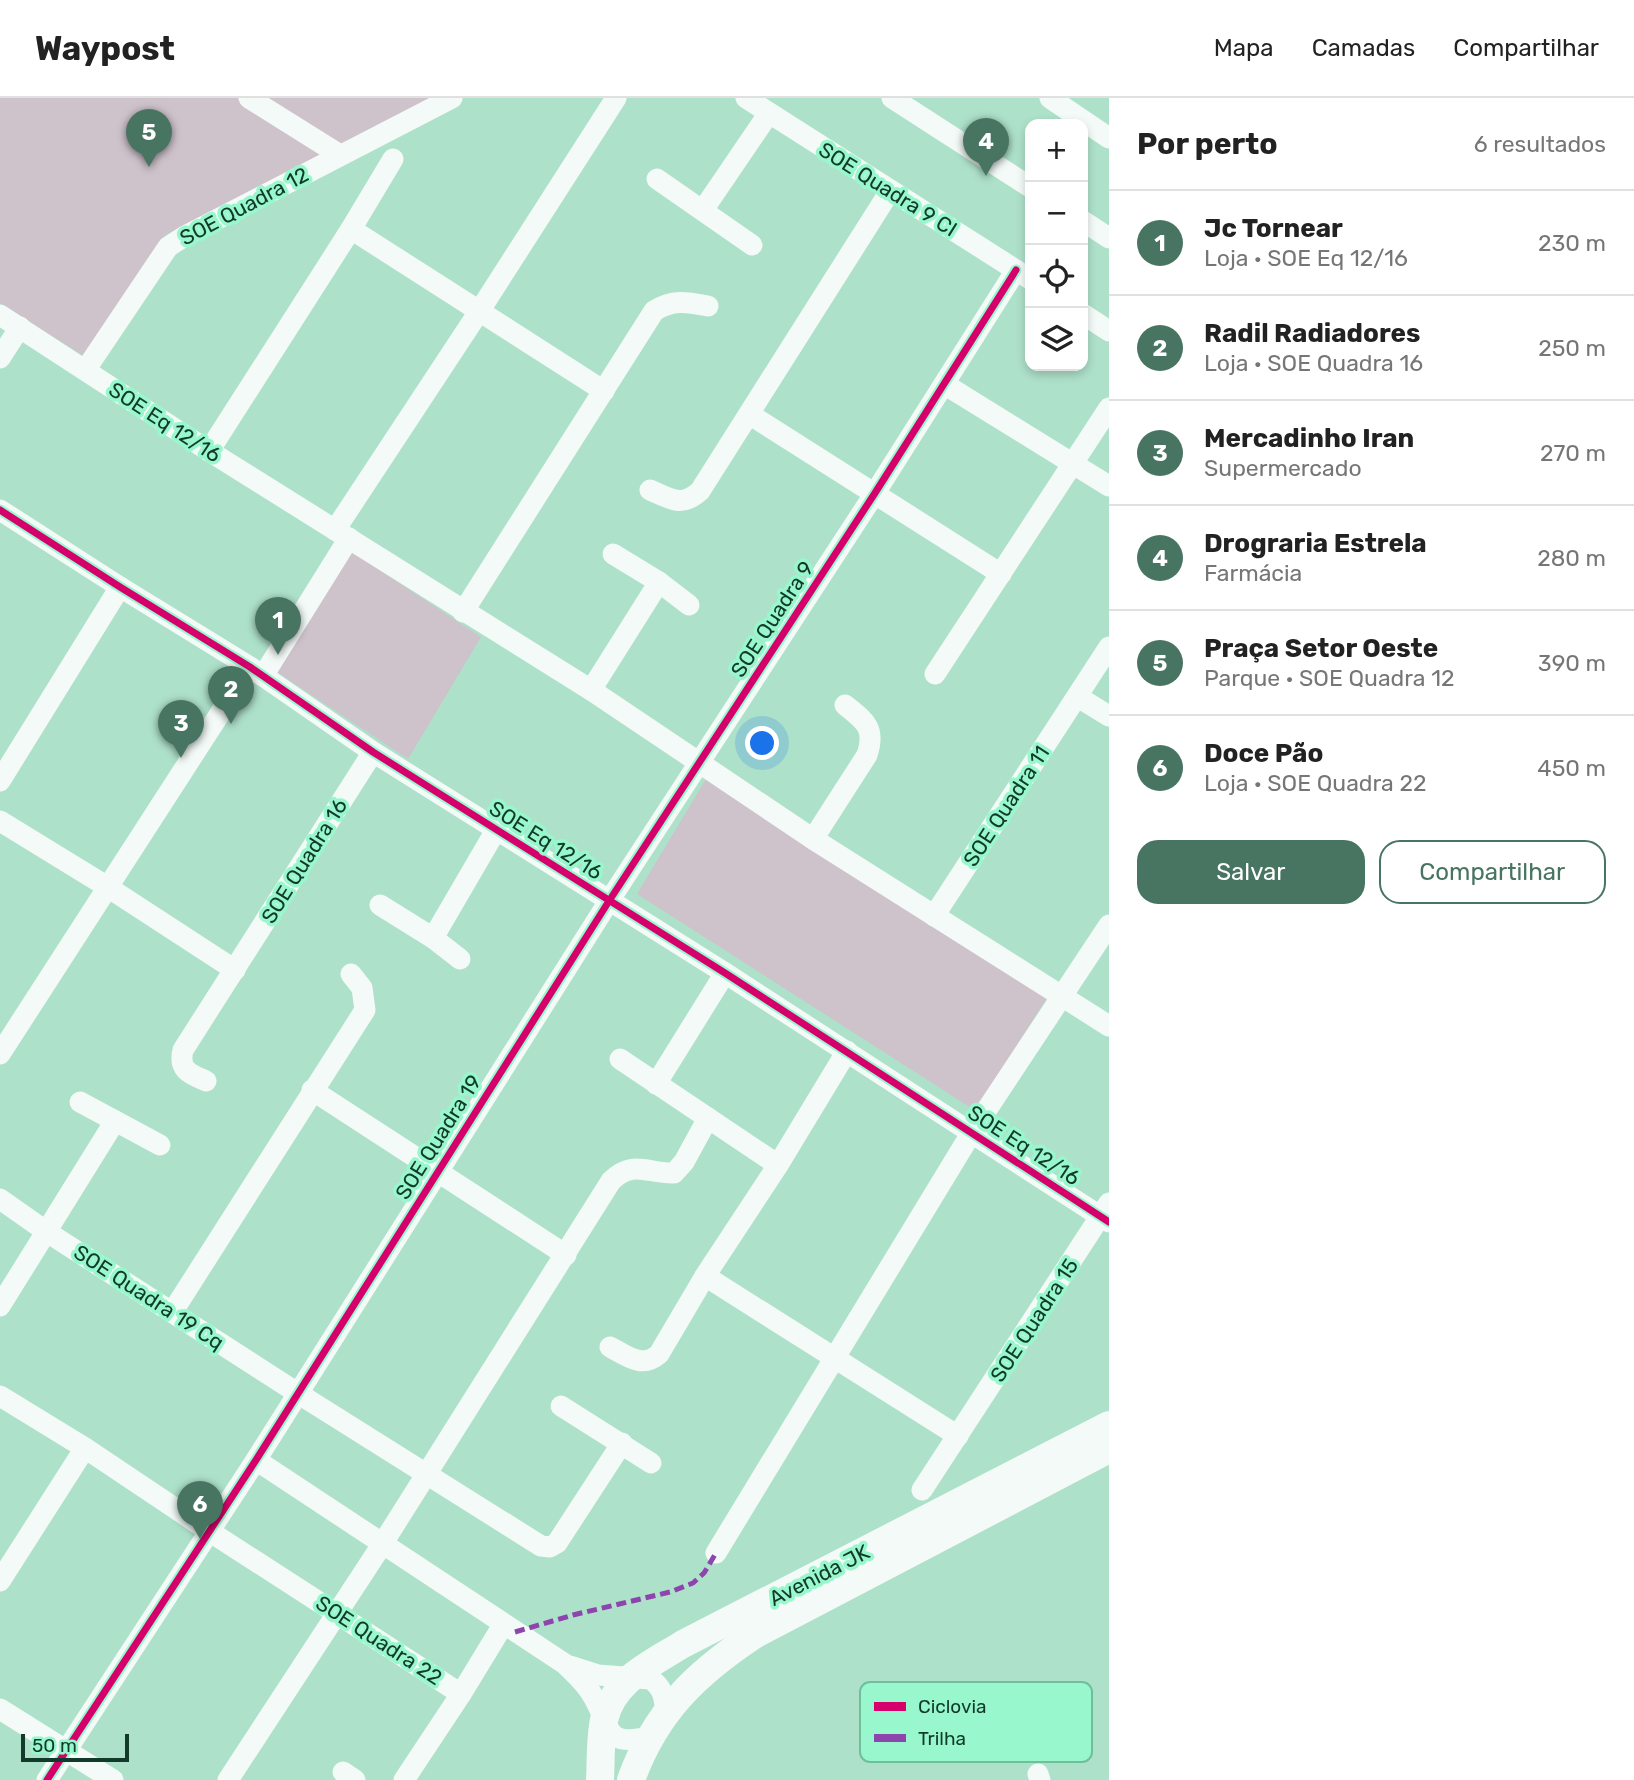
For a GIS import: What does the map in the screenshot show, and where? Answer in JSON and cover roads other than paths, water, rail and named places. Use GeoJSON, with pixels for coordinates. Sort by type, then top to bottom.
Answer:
{"type":"FeatureCollection","features":[{"type":"Feature","properties":{"kind":"main road","name":"Avenida JK"},"geometry":{"type":"LineString","coordinates":[[600,1780],[604,1722],[609,1703],[631,1676],[683,1644],[1109,1425]]}},
{"type":"Feature","properties":{"kind":"main road","name":"Avenida JK"},"geometry":{"type":"LineString","coordinates":[[631,1780],[649,1737],[666,1711],[692,1681],[719,1658],[754,1634],[1109,1449]]}},
{"type":"Feature","properties":{"kind":"street"},"geometry":{"type":"LineString","coordinates":[[249,98],[340,155]]}},
{"type":"Feature","properties":{"kind":"street","name":"SOE Quadra 12"},"geometry":{"type":"LineString","coordinates":[[86,369],[168,247],[452,98]]}},
{"type":"Feature","properties":{"kind":"street"},"geometry":{"type":"LineString","coordinates":[[0,1054],[106,886],[256,671],[480,310],[616,98]]}},
{"type":"Feature","properties":{"kind":"street","name":"SOE Quadra 9 CI"},"geometry":{"type":"LineString","coordinates":[[746,98],[1023,275]]}},
{"type":"Feature","properties":{"kind":"street"},"geometry":{"type":"LineString","coordinates":[[892,98],[1025,184]]}},
{"type":"Feature","properties":{"kind":"street"},"geometry":{"type":"LineString","coordinates":[[1050,98],[1108,134]]}},
{"type":"Feature","properties":{"kind":"street"},"geometry":{"type":"LineString","coordinates":[[703,210],[769,113]]}},
{"type":"Feature","properties":{"kind":"street"},"geometry":{"type":"LineString","coordinates":[[209,452],[393,159]]}},
{"type":"Feature","properties":{"kind":"street"},"geometry":{"type":"LineString","coordinates":[[657,179],[752,245]]}},
{"type":"Feature","properties":{"kind":"street"},"geometry":{"type":"LineString","coordinates":[[650,490],[677,501],[690,499],[700,491],[890,191]]}},
{"type":"Feature","properties":{"kind":"street"},"geometry":{"type":"LineString","coordinates":[[1088,224],[1109,238]]}},
{"type":"Feature","properties":{"kind":"street"},"geometry":{"type":"LineString","coordinates":[[351,229],[604,391]]}},
{"type":"Feature","properties":{"kind":"street","name":"SOE Quadra 9"},"geometry":{"type":"LineString","coordinates":[[699,763],[944,384],[1023,275]]}},
{"type":"Feature","properties":{"kind":"street"},"geometry":{"type":"LineString","coordinates":[[463,612],[654,311],[666,303],[680,300],[708,306]]}},
{"type":"Feature","properties":{"kind":"street","name":"SOE Eq 12/16"},"geometry":{"type":"LineString","coordinates":[[0,315],[209,452],[591,690],[813,839],[1109,1026]]}},
{"type":"Feature","properties":{"kind":"street"},"geometry":{"type":"LineString","coordinates":[[1088,317],[1109,331]]}},
{"type":"Feature","properties":{"kind":"street"},"geometry":{"type":"LineString","coordinates":[[1,355],[20,327]]}},
{"type":"Feature","properties":{"kind":"street"},"geometry":{"type":"LineString","coordinates":[[944,384],[1109,486]]}},
{"type":"Feature","properties":{"kind":"street"},"geometry":{"type":"LineString","coordinates":[[935,674],[1109,408]]}},
{"type":"Feature","properties":{"kind":"street"},"geometry":{"type":"LineString","coordinates":[[749,414],[1001,574]]}},
{"type":"Feature","properties":{"kind":"street","name":"SOE Eq 12/16"},"geometry":{"type":"LineString","coordinates":[[0,510],[256,671],[373,752],[972,1132],[1106,1213]]}},
{"type":"Feature","properties":{"kind":"street"},"geometry":{"type":"LineString","coordinates":[[613,554],[659,582],[689,605]]}},
{"type":"Feature","properties":{"kind":"street"},"geometry":{"type":"LineString","coordinates":[[591,690],[659,582]]}},
{"type":"Feature","properties":{"kind":"street"},"geometry":{"type":"LineString","coordinates":[[0,781],[120,587]]}},
{"type":"Feature","properties":{"kind":"street","name":"SOE Quadra 11"},"geometry":{"type":"LineString","coordinates":[[934,916],[1109,647]]}},
{"type":"Feature","properties":{"kind":"street"},"geometry":{"type":"LineString","coordinates":[[1078,696],[1109,716]]}},
{"type":"Feature","properties":{"kind":"street"},"geometry":{"type":"LineString","coordinates":[[813,839],[867,755],[871,743],[865,721],[845,705]]}},
{"type":"Feature","properties":{"kind":"street","name":"SOE Quadra 16"},"geometry":{"type":"LineString","coordinates":[[206,1081],[185,1072],[181,1064],[183,1050],[373,752]]}},
{"type":"Feature","properties":{"kind":"street","name":"SOE Quadra 19"},"geometry":{"type":"LineString","coordinates":[[47,1780],[299,1394],[437,1171],[699,763]]}},
{"type":"Feature","properties":{"kind":"street"},"geometry":{"type":"LineString","coordinates":[[0,821],[235,970]]}},
{"type":"Feature","properties":{"kind":"street"},"geometry":{"type":"LineString","coordinates":[[433,937],[496,830]]}},
{"type":"Feature","properties":{"kind":"street"},"geometry":{"type":"LineString","coordinates":[[380,905],[433,937],[460,959]]}},
{"type":"Feature","properties":{"kind":"street"},"geometry":{"type":"LineString","coordinates":[[716,1553],[972,1132],[1109,925]]}},
{"type":"Feature","properties":{"kind":"street"},"geometry":{"type":"LineString","coordinates":[[656,1084],[725,973]]}},
{"type":"Feature","properties":{"kind":"street"},"geometry":{"type":"LineString","coordinates":[[173,1311],[365,1010],[362,988],[351,974]]}},
{"type":"Feature","properties":{"kind":"street"},"geometry":{"type":"LineString","coordinates":[[610,1347],[644,1363],[652,1361],[659,1354],[847,1051]]}},
{"type":"Feature","properties":{"kind":"street"},"geometry":{"type":"LineString","coordinates":[[620,1059],[778,1165]]}},
{"type":"Feature","properties":{"kind":"street"},"geometry":{"type":"LineString","coordinates":[[312,1090],[566,1255]]}},
{"type":"Feature","properties":{"kind":"street"},"geometry":{"type":"LineString","coordinates":[[80,1102],[160,1145]]}},
{"type":"Feature","properties":{"kind":"street"},"geometry":{"type":"LineString","coordinates":[[228,1780],[383,1543],[611,1181],[620,1172],[634,1168],[674,1173],[684,1162],[708,1118]]}},
{"type":"Feature","properties":{"kind":"street"},"geometry":{"type":"LineString","coordinates":[[0,1306],[115,1121]]}},
{"type":"Feature","properties":{"kind":"street","name":"SOE Quadra 19 Cq"},"geometry":{"type":"LineString","coordinates":[[0,1199],[299,1394]]}},
{"type":"Feature","properties":{"kind":"street","name":"SOE Quadra 15"},"geometry":{"type":"LineString","coordinates":[[922,1490],[1106,1213]]}},
{"type":"Feature","properties":{"kind":"street"},"geometry":{"type":"LineString","coordinates":[[705,1276],[958,1436]]}},
{"type":"Feature","properties":{"kind":"street"},"geometry":{"type":"LineString","coordinates":[[299,1394],[541,1546],[550,1547],[557,1543],[622,1443]]}},
{"type":"Feature","properties":{"kind":"street","name":"SOE Quadra 22"},"geometry":{"type":"LineString","coordinates":[[0,1396],[85,1448],[461,1694],[404,1780]]}},
{"type":"Feature","properties":{"kind":"street"},"geometry":{"type":"LineString","coordinates":[[561,1406],[651,1463]]}},
{"type":"Feature","properties":{"kind":"street"},"geometry":{"type":"LineString","coordinates":[[0,1581],[85,1448]]}},
{"type":"Feature","properties":{"kind":"street"},"geometry":{"type":"LineString","coordinates":[[256,1460],[565,1664],[586,1684],[604,1722],[616,1737],[632,1740],[649,1737]]}},
{"type":"Feature","properties":{"kind":"street"},"geometry":{"type":"LineString","coordinates":[[461,1694],[503,1625]]}},
{"type":"Feature","properties":{"kind":"street"},"geometry":{"type":"LineString","coordinates":[[565,1664],[598,1675],[643,1676],[657,1683],[666,1711]]}},
{"type":"Feature","properties":{"kind":"street"},"geometry":{"type":"LineString","coordinates":[[0,1709],[113,1780]]}},
{"type":"Feature","properties":{"kind":"place","name":"Praça Setor Oeste"},"geometry":{"type":"Point","coordinates":[149,167]}},
{"type":"Feature","properties":{"kind":"place","name":"Drograria Estrela"},"geometry":{"type":"Point","coordinates":[986,176]}},
{"type":"Feature","properties":{"kind":"place","name":"Jc Tornear"},"geometry":{"type":"Point","coordinates":[278,655]}},
{"type":"Feature","properties":{"kind":"place","name":"Radil Radiadores"},"geometry":{"type":"Point","coordinates":[231,724]}},
{"type":"Feature","properties":{"kind":"place","name":"Mercadinho Iran"},"geometry":{"type":"Point","coordinates":[181,758]}},
{"type":"Feature","properties":{"kind":"place","name":"Doce Pão"},"geometry":{"type":"Point","coordinates":[200,1539]}}]}
